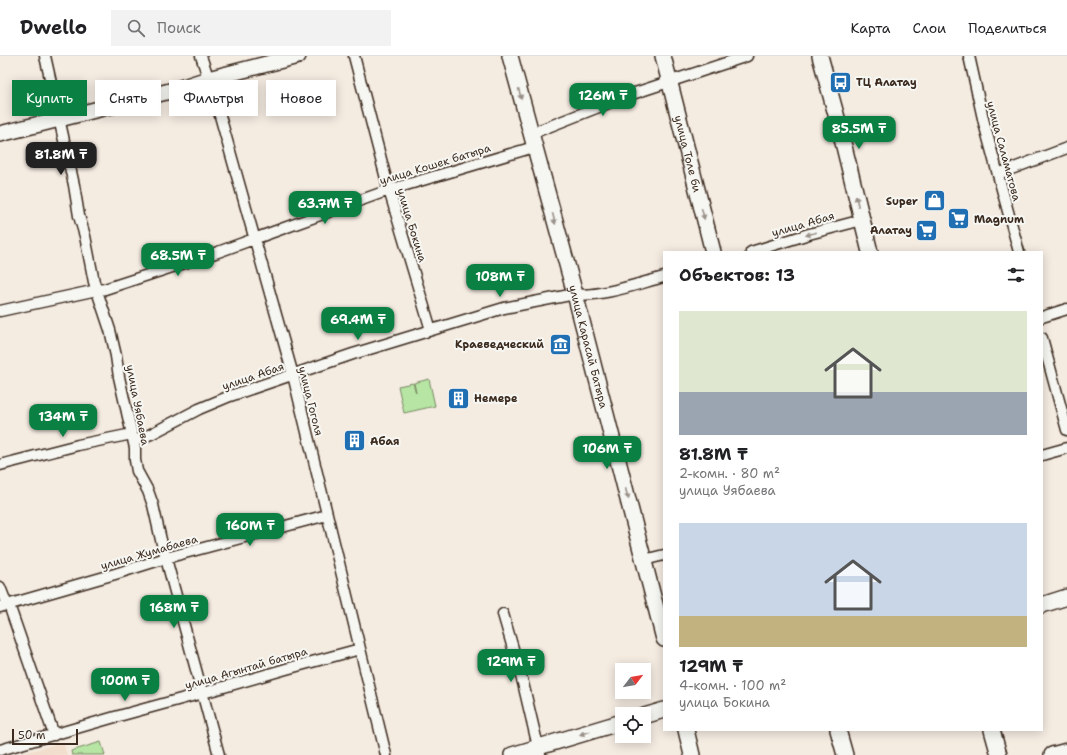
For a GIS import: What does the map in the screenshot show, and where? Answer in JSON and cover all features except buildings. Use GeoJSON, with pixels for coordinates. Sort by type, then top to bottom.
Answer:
{"type":"FeatureCollection","features":[{"type":"Feature","properties":{"kind":"main road"},"geometry":{"type":"LineString","coordinates":[[0,134],[174,90],[208,79],[298,56]]}},
{"type":"Feature","properties":{"kind":"main road","name":"улица Карасай Батыра"},"geometry":{"type":"LineString","coordinates":[[510,56],[575,294],[663,635]]}},
{"type":"Feature","properties":{"kind":"main road","name":"улица Толе би"},"geometry":{"type":"LineString","coordinates":[[663,56],[712,251]]}},
{"type":"Feature","properties":{"kind":"main road"},"geometry":{"type":"LineString","coordinates":[[820,56],[870,251]]}},
{"type":"Feature","properties":{"kind":"main road"},"geometry":{"type":"LineString","coordinates":[[1043,605],[1067,597]]}},
{"type":"Feature","properties":{"kind":"main road"},"geometry":{"type":"LineString","coordinates":[[651,714],[663,710]]}},
{"type":"Feature","properties":{"kind":"main road"},"geometry":{"type":"LineString","coordinates":[[512,755],[539,751],[615,724]]}},
{"type":"Feature","properties":{"kind":"main road"},"geometry":{"type":"LineString","coordinates":[[686,731],[692,755]]}},
{"type":"Feature","properties":{"kind":"main road"},"geometry":{"type":"LineString","coordinates":[[838,731],[845,755]]}},
{"type":"Feature","properties":{"kind":"main road"},"geometry":{"type":"LineString","coordinates":[[992,731],[999,755]]}},
{"type":"Feature","properties":{"kind":"main road"},"geometry":{"type":"LineString","coordinates":[[1052,755],[1067,751]]}},
{"type":"Feature","properties":{"kind":"street","name":"улица Уябаева"},"geometry":{"type":"LineString","coordinates":[[45,56],[60,119],[60,125],[88,254],[97,290],[110,330],[133,438],[137,471],[148,491],[153,505],[219,755]]}},
{"type":"Feature","properties":{"kind":"street","name":"улица Гоголя"},"geometry":{"type":"LineString","coordinates":[[201,56],[215,98],[293,375],[386,755]]}},
{"type":"Feature","properties":{"kind":"street","name":"улица Бокина"},"geometry":{"type":"LineString","coordinates":[[354,56],[389,190],[431,330]]}},
{"type":"Feature","properties":{"kind":"street","name":"улица Кошек батыра"},"geometry":{"type":"LineString","coordinates":[[0,311],[105,289],[218,252],[532,140],[629,95],[747,56]]}},
{"type":"Feature","properties":{"kind":"street","name":"улица Саламатова"},"geometry":{"type":"LineString","coordinates":[[968,56],[984,123],[1019,251]]}},
{"type":"Feature","properties":{"kind":"street"},"geometry":{"type":"LineString","coordinates":[[998,174],[1067,148]]}},
{"type":"Feature","properties":{"kind":"street","name":"улица Абая"},"geometry":{"type":"LineString","coordinates":[[754,251],[862,220]]}},
{"type":"Feature","properties":{"kind":"street","name":"улица Абая"},"geometry":{"type":"LineString","coordinates":[[0,465],[78,445],[133,438],[151,434],[200,409],[230,396],[354,354],[504,308],[575,294],[583,295],[598,293],[663,277]]}},
{"type":"Feature","properties":{"kind":"street"},"geometry":{"type":"LineString","coordinates":[[1043,317],[1067,309]]}},
{"type":"Feature","properties":{"kind":"street"},"geometry":{"type":"LineString","coordinates":[[1043,342],[1067,430]]}},
{"type":"Feature","properties":{"kind":"street"},"geometry":{"type":"LineString","coordinates":[[1043,455],[1067,448]]}},
{"type":"Feature","properties":{"kind":"street","name":"улица Жумабаева"},"geometry":{"type":"LineString","coordinates":[[5,605],[108,577],[166,558],[328,515]]}},
{"type":"Feature","properties":{"kind":"street"},"geometry":{"type":"LineString","coordinates":[[644,560],[663,555]]}},
{"type":"Feature","properties":{"kind":"street"},"geometry":{"type":"LineString","coordinates":[[0,587],[5,605],[54,735]]}},
{"type":"Feature","properties":{"kind":"street"},"geometry":{"type":"LineString","coordinates":[[503,614],[523,683],[539,751]]}},
{"type":"Feature","properties":{"kind":"street","name":"улица Агынтай батыра"},"geometry":{"type":"LineString","coordinates":[[0,750],[286,668],[360,649]]}},
{"type":"Feature","properties":{"kind":"shaded area"},"geometry":{"type":"Polygon","coordinates":[[[63,742],[67,755],[17,755],[63,742]]]}},
{"type":"Feature","properties":{"kind":"green space"},"geometry":{"type":"Polygon","coordinates":[[[429,379],[435,406],[404,413],[398,386],[413,383],[416,393],[414,383],[429,379]]]}},
{"type":"Feature","properties":{"kind":"green space"},"geometry":{"type":"Polygon","coordinates":[[[101,742],[105,755],[72,755],[71,751],[101,742]]]}},
{"type":"Feature","properties":{"kind":"place","name":"ТЦ Алатау"},"geometry":{"type":"Point","coordinates":[840,82]}},
{"type":"Feature","properties":{"kind":"place","name":"Super"},"geometry":{"type":"Point","coordinates":[934,201]}},
{"type":"Feature","properties":{"kind":"place","name":"Magnum"},"geometry":{"type":"Point","coordinates":[958,219]}},
{"type":"Feature","properties":{"kind":"place","name":"Алатау"},"geometry":{"type":"Point","coordinates":[927,230]}},
{"type":"Feature","properties":{"kind":"place","name":"Краеведческий"},"geometry":{"type":"Point","coordinates":[560,344]}},
{"type":"Feature","properties":{"kind":"place","name":"Немере"},"geometry":{"type":"Point","coordinates":[459,398]}},
{"type":"Feature","properties":{"kind":"place","name":"Абая"},"geometry":{"type":"Point","coordinates":[355,441]}}]}
